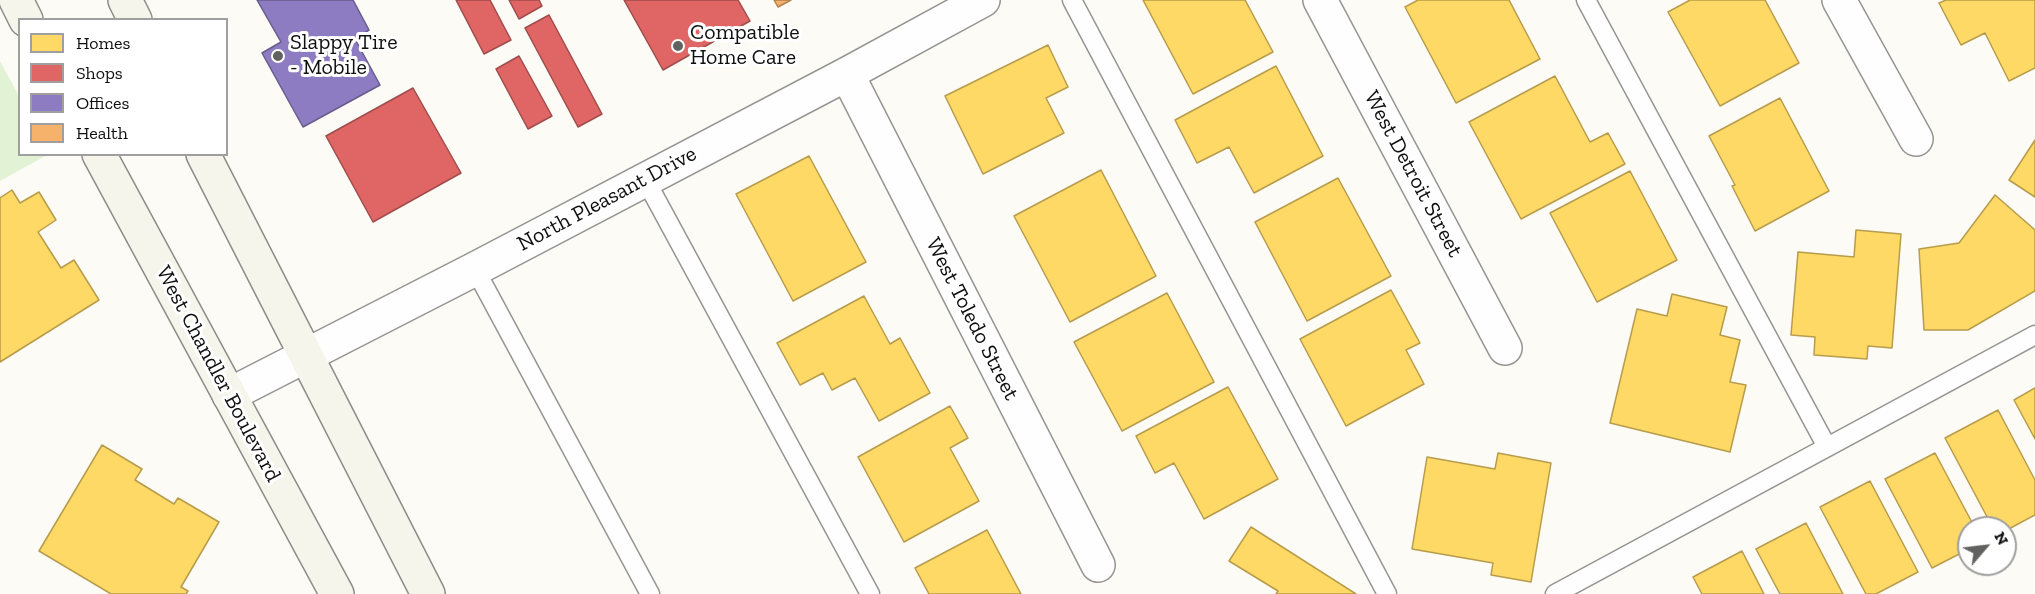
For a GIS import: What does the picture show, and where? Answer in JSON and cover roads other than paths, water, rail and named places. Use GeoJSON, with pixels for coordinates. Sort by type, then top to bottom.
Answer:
{"type":"FeatureCollection","features":[{"type":"Feature","properties":{"kind":"main road"},"geometry":{"type":"LineString","coordinates":[[16,0],[25,18]]}},
{"type":"Feature","properties":{"kind":"main road"},"geometry":{"type":"LineString","coordinates":[[125,0],[134,18]]}},
{"type":"Feature","properties":{"kind":"main road","name":"West Chandler Boulevard"},"geometry":{"type":"LineString","coordinates":[[100,156],[337,594]]}},
{"type":"Feature","properties":{"kind":"main road"},"geometry":{"type":"LineString","coordinates":[[204,156],[428,594]]}},
{"type":"Feature","properties":{"kind":"street","name":"North Pleasant Drive"},"geometry":{"type":"LineString","coordinates":[[229,395],[847,74],[982,0]]}},
{"type":"Feature","properties":{"kind":"street","name":"West Detroit Street"},"geometry":{"type":"LineString","coordinates":[[1320,0],[1505,348]]}},
{"type":"Feature","properties":{"kind":"street"},"geometry":{"type":"LineString","coordinates":[[1839,0],[1916,139]]}},
{"type":"Feature","properties":{"kind":"street","name":"West Toledo Street"},"geometry":{"type":"LineString","coordinates":[[847,74],[1098,565]]}},
{"type":"Feature","properties":{"kind":"lane"},"geometry":{"type":"LineString","coordinates":[[1072,0],[1387,594]]}},
{"type":"Feature","properties":{"kind":"lane"},"geometry":{"type":"LineString","coordinates":[[1586,0],[1827,447]]}},
{"type":"Feature","properties":{"kind":"lane"},"geometry":{"type":"LineString","coordinates":[[645,179],[870,594]]}},
{"type":"Feature","properties":{"kind":"lane"},"geometry":{"type":"LineString","coordinates":[[475,269],[650,594]]}},
{"type":"Feature","properties":{"kind":"lane"},"geometry":{"type":"LineString","coordinates":[[1555,594],[2035,335]]}},
{"type":"Feature","properties":{"kind":"place","name":"Compatible Home Care"},"geometry":{"type":"Point","coordinates":[678,46]}},
{"type":"Feature","properties":{"kind":"place","name":"Slappy Tire - Mobile"},"geometry":{"type":"Point","coordinates":[278,56]}}]}
